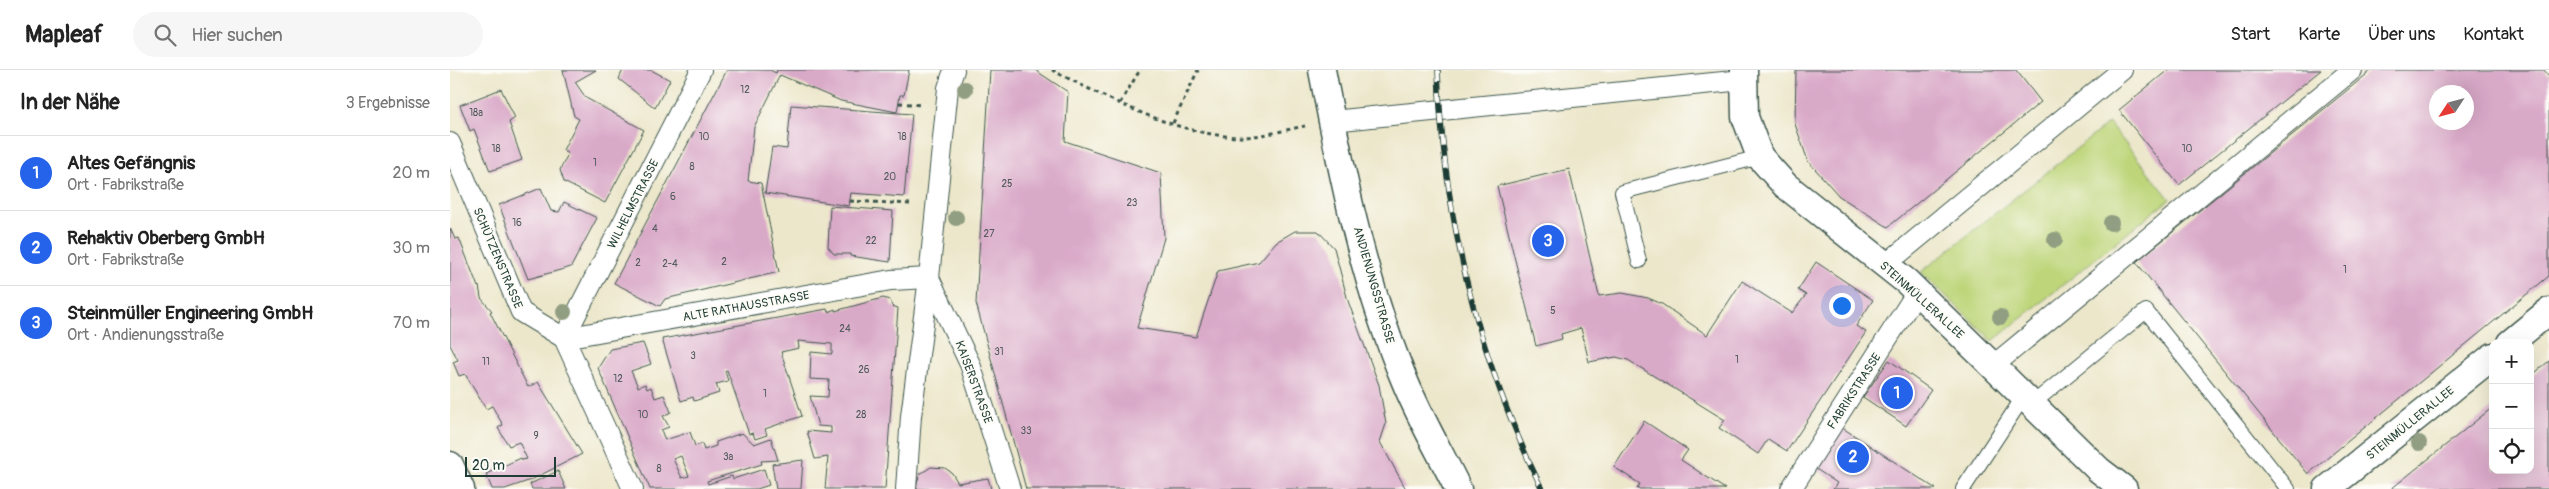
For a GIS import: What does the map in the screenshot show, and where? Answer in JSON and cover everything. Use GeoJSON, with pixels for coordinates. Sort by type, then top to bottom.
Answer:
{"type":"FeatureCollection","features":[{"type":"Feature","properties":{"kind":"street","name":"WILHELMSTRASSE"},"geometry":{"type":"LineString","coordinates":[[564,338],[701,70]]}},
{"type":"Feature","properties":{"kind":"street"},"geometry":{"type":"LineString","coordinates":[[906,489],[911,416],[929,278],[948,88],[954,70]]}},
{"type":"Feature","properties":{"kind":"street","name":"ANDIENUNGSSTRASSE"},"geometry":{"type":"LineString","coordinates":[[1322,70],[1364,258],[1380,314],[1406,384],[1458,489]]}},
{"type":"Feature","properties":{"kind":"street"},"geometry":{"type":"LineString","coordinates":[[1885,265],[2122,70]]}},
{"type":"Feature","properties":{"kind":"street"},"geometry":{"type":"LineString","coordinates":[[1994,365],[2352,70]]}},
{"type":"Feature","properties":{"kind":"street"},"geometry":{"type":"LineString","coordinates":[[1332,121],[1743,75]]}},
{"type":"Feature","properties":{"kind":"street","name":"STEINMÜLLERALLEE"},"geometry":{"type":"LineString","coordinates":[[1743,75],[1745,117],[1760,157],[1785,185],[1917,292],[1994,365],[2099,470],[2124,489]]}},
{"type":"Feature","properties":{"kind":"street","name":"SCHÜTZENSTRASSE"},"geometry":{"type":"LineString","coordinates":[[450,143],[521,312],[564,338]]}},
{"type":"Feature","properties":{"kind":"street","name":"ALTE RATHAUSSTRASSE"},"geometry":{"type":"LineString","coordinates":[[564,338],[891,280],[929,278]]}},
{"type":"Feature","properties":{"kind":"street","name":"KAISERSTRASSE"},"geometry":{"type":"LineString","coordinates":[[929,278],[970,364],[1010,489]]}},
{"type":"Feature","properties":{"kind":"street","name":"FABRIKSTRASSE"},"geometry":{"type":"LineString","coordinates":[[1791,489],[1917,292]]}},
{"type":"Feature","properties":{"kind":"street"},"geometry":{"type":"LineString","coordinates":[[2515,339],[2549,311]]}},
{"type":"Feature","properties":{"kind":"street"},"geometry":{"type":"LineString","coordinates":[[564,338],[633,489]]}},
{"type":"Feature","properties":{"kind":"street","name":"STEINMÜLLERALLEE"},"geometry":{"type":"LineString","coordinates":[[2327,489],[2489,359]]}},
{"type":"Feature","properties":{"kind":"street"},"geometry":{"type":"LineString","coordinates":[[450,465],[461,489]]}},
{"type":"Feature","properties":{"kind":"lane"},"geometry":{"type":"LineString","coordinates":[[1639,261],[1622,192],[1760,157]]}},
{"type":"Feature","properties":{"kind":"lane"},"geometry":{"type":"LineString","coordinates":[[1964,489],[2028,400],[2146,311],[2288,489]]}},
{"type":"Feature","properties":{"kind":"path"},"geometry":{"type":"LineString","coordinates":[[1052,70],[1120,103],[1173,123],[1213,134],[1242,137],[1332,121]]}},
{"type":"Feature","properties":{"kind":"path"},"geometry":{"type":"LineString","coordinates":[[1120,103],[1140,70]]}},
{"type":"Feature","properties":{"kind":"path"},"geometry":{"type":"LineString","coordinates":[[1173,123],[1198,70]]}},
{"type":"Feature","properties":{"kind":"path"},"geometry":{"type":"LineString","coordinates":[[850,201],[908,204]]}},
{"type":"Feature","properties":{"kind":"green space"},"geometry":{"type":"Polygon","coordinates":[[[2109,123],[2170,199],[1993,341],[1921,272],[2109,123]]]}},
{"type":"Feature","properties":{"kind":"building"},"geometry":{"type":"Polygon","coordinates":[[[563,70],[596,70],[575,82],[586,98],[644,130],[605,203],[564,182],[560,170],[568,154],[563,150],[579,119],[574,116],[563,70]]]}},
{"type":"Feature","properties":{"kind":"building"},"geometry":{"type":"Polygon","coordinates":[[[623,70],[651,70],[670,80],[655,108],[619,79],[623,70]]]}},
{"type":"Feature","properties":{"kind":"building"},"geometry":{"type":"Polygon","coordinates":[[[727,70],[770,70],[776,73],[777,70],[909,70],[904,95],[900,95],[897,112],[841,101],[780,75],[754,127],[748,181],[761,183],[779,272],[665,299],[660,306],[614,283],[727,70]]]}},
{"type":"Feature","properties":{"kind":"building"},"geometry":{"type":"Polygon","coordinates":[[[990,70],[1035,70],[1068,92],[1065,141],[1161,173],[1164,238],[1137,328],[1196,337],[1218,271],[1259,262],[1276,242],[1295,231],[1318,231],[1334,248],[1348,301],[1379,385],[1386,424],[1380,442],[1406,489],[1026,489],[976,303],[990,70]]]}},
{"type":"Feature","properties":{"kind":"building"},"geometry":{"type":"Polygon","coordinates":[[[1796,70],[2016,70],[2041,102],[1888,227],[1839,196],[1808,161],[1795,124],[1796,70]]]}},
{"type":"Feature","properties":{"kind":"building"},"geometry":{"type":"Polygon","coordinates":[[[2168,70],[2321,70],[2179,185],[2119,110],[2168,70]]]}},
{"type":"Feature","properties":{"kind":"building"},"geometry":{"type":"Polygon","coordinates":[[[2372,70],[2544,70],[2549,76],[2549,276],[2308,474],[2136,262],[2372,70]]]}},
{"type":"Feature","properties":{"kind":"building"},"geometry":{"type":"Polygon","coordinates":[[[501,89],[515,118],[509,122],[522,160],[490,171],[474,129],[470,131],[460,105],[501,89]]]}},
{"type":"Feature","properties":{"kind":"building"},"geometry":{"type":"Polygon","coordinates":[[[791,105],[912,114],[904,197],[851,193],[849,206],[765,193],[772,147],[787,149],[791,105]]]}},
{"type":"Feature","properties":{"kind":"building"},"geometry":{"type":"Polygon","coordinates":[[[1569,169],[1599,296],[1622,293],[1648,298],[1662,304],[1707,335],[1742,281],[1792,313],[1806,295],[1798,290],[1816,262],[1873,300],[1856,326],[1866,332],[1787,451],[1768,439],[1758,454],[1719,428],[1725,420],[1628,360],[1616,357],[1589,362],[1581,328],[1561,334],[1562,339],[1536,346],[1497,186],[1569,169]]]}},
{"type":"Feature","properties":{"kind":"building"},"geometry":{"type":"Polygon","coordinates":[[[541,188],[551,211],[559,212],[564,202],[597,218],[571,267],[528,279],[499,205],[541,188]]]}},
{"type":"Feature","properties":{"kind":"building"},"geometry":{"type":"Polygon","coordinates":[[[830,206],[893,211],[890,262],[850,256],[850,254],[834,254],[828,247],[830,206]]]}},
{"type":"Feature","properties":{"kind":"building"},"geometry":{"type":"Polygon","coordinates":[[[450,228],[455,239],[459,238],[479,286],[481,298],[492,311],[490,312],[528,387],[538,382],[582,454],[531,480],[505,489],[492,489],[486,474],[521,458],[522,460],[527,459],[519,442],[509,446],[498,428],[503,425],[492,406],[486,409],[465,374],[459,376],[453,362],[458,360],[450,345],[450,228]]]}},
{"type":"Feature","properties":{"kind":"building"},"geometry":{"type":"Polygon","coordinates":[[[883,298],[890,300],[892,306],[898,308],[885,489],[825,489],[828,457],[815,459],[807,431],[831,433],[831,427],[818,426],[810,396],[828,397],[829,380],[810,379],[811,352],[832,354],[832,344],[798,341],[799,348],[781,352],[802,416],[765,429],[767,435],[755,439],[753,433],[749,434],[727,370],[725,371],[728,381],[716,384],[719,393],[694,401],[693,397],[681,401],[662,339],[827,309],[828,312],[835,309],[835,311],[883,298]]]}},
{"type":"Feature","properties":{"kind":"building"},"geometry":{"type":"Polygon","coordinates":[[[643,343],[651,364],[631,371],[638,387],[645,384],[647,389],[651,387],[655,398],[664,395],[671,412],[663,416],[669,427],[661,430],[665,440],[690,432],[695,446],[702,444],[704,450],[716,446],[716,442],[742,433],[754,444],[771,438],[778,460],[761,461],[762,464],[707,481],[708,484],[732,476],[733,479],[764,469],[769,485],[757,489],[650,489],[598,368],[610,349],[643,343]],[[681,456],[673,459],[682,478],[689,476],[681,456]]]}},
{"type":"Feature","properties":{"kind":"building"},"geometry":{"type":"Polygon","coordinates":[[[1889,360],[1931,390],[1906,426],[1863,397],[1889,360]]]}},
{"type":"Feature","properties":{"kind":"building"},"geometry":{"type":"Polygon","coordinates":[[[2549,361],[2549,489],[2391,489],[2489,410],[2489,474],[2534,474],[2534,374],[2549,361]]]}},
{"type":"Feature","properties":{"kind":"building"},"geometry":{"type":"Polygon","coordinates":[[[1644,421],[1688,450],[1681,460],[1725,489],[1637,489],[1640,484],[1614,467],[1644,421]]]}},
{"type":"Feature","properties":{"kind":"building"},"geometry":{"type":"Polygon","coordinates":[[[1841,427],[1936,489],[1833,489],[1837,483],[1813,467],[1841,427]]]}},
{"type":"Feature","properties":{"kind":"building"},"geometry":{"type":"Polygon","coordinates":[[[803,460],[801,489],[776,489],[772,464],[803,460]]]}},
{"type":"Feature","properties":{"kind":"building"},"geometry":{"type":"Polygon","coordinates":[[[931,467],[945,468],[952,473],[958,483],[988,478],[991,489],[915,489],[920,474],[931,467]]]}},
{"type":"Feature","properties":{"kind":"building"},"geometry":{"type":"Polygon","coordinates":[[[558,471],[566,489],[532,489],[530,484],[558,471]]]}},
{"type":"Feature","properties":{"kind":"railway"},"geometry":{"type":"LineString","coordinates":[[1438,70],[1441,125],[1447,179],[1468,285],[1499,389],[1542,489]]}},
{"type":"Feature","properties":{"kind":"place","name":"Steinmüller Engineering GmbH"},"geometry":{"type":"Point","coordinates":[1548,241]}},
{"type":"Feature","properties":{"kind":"place","name":"Altes Gefängnis"},"geometry":{"type":"Point","coordinates":[1897,393]}},
{"type":"Feature","properties":{"kind":"place","name":"Rehaktiv Oberberg GmbH"},"geometry":{"type":"Point","coordinates":[1853,457]}}]}
